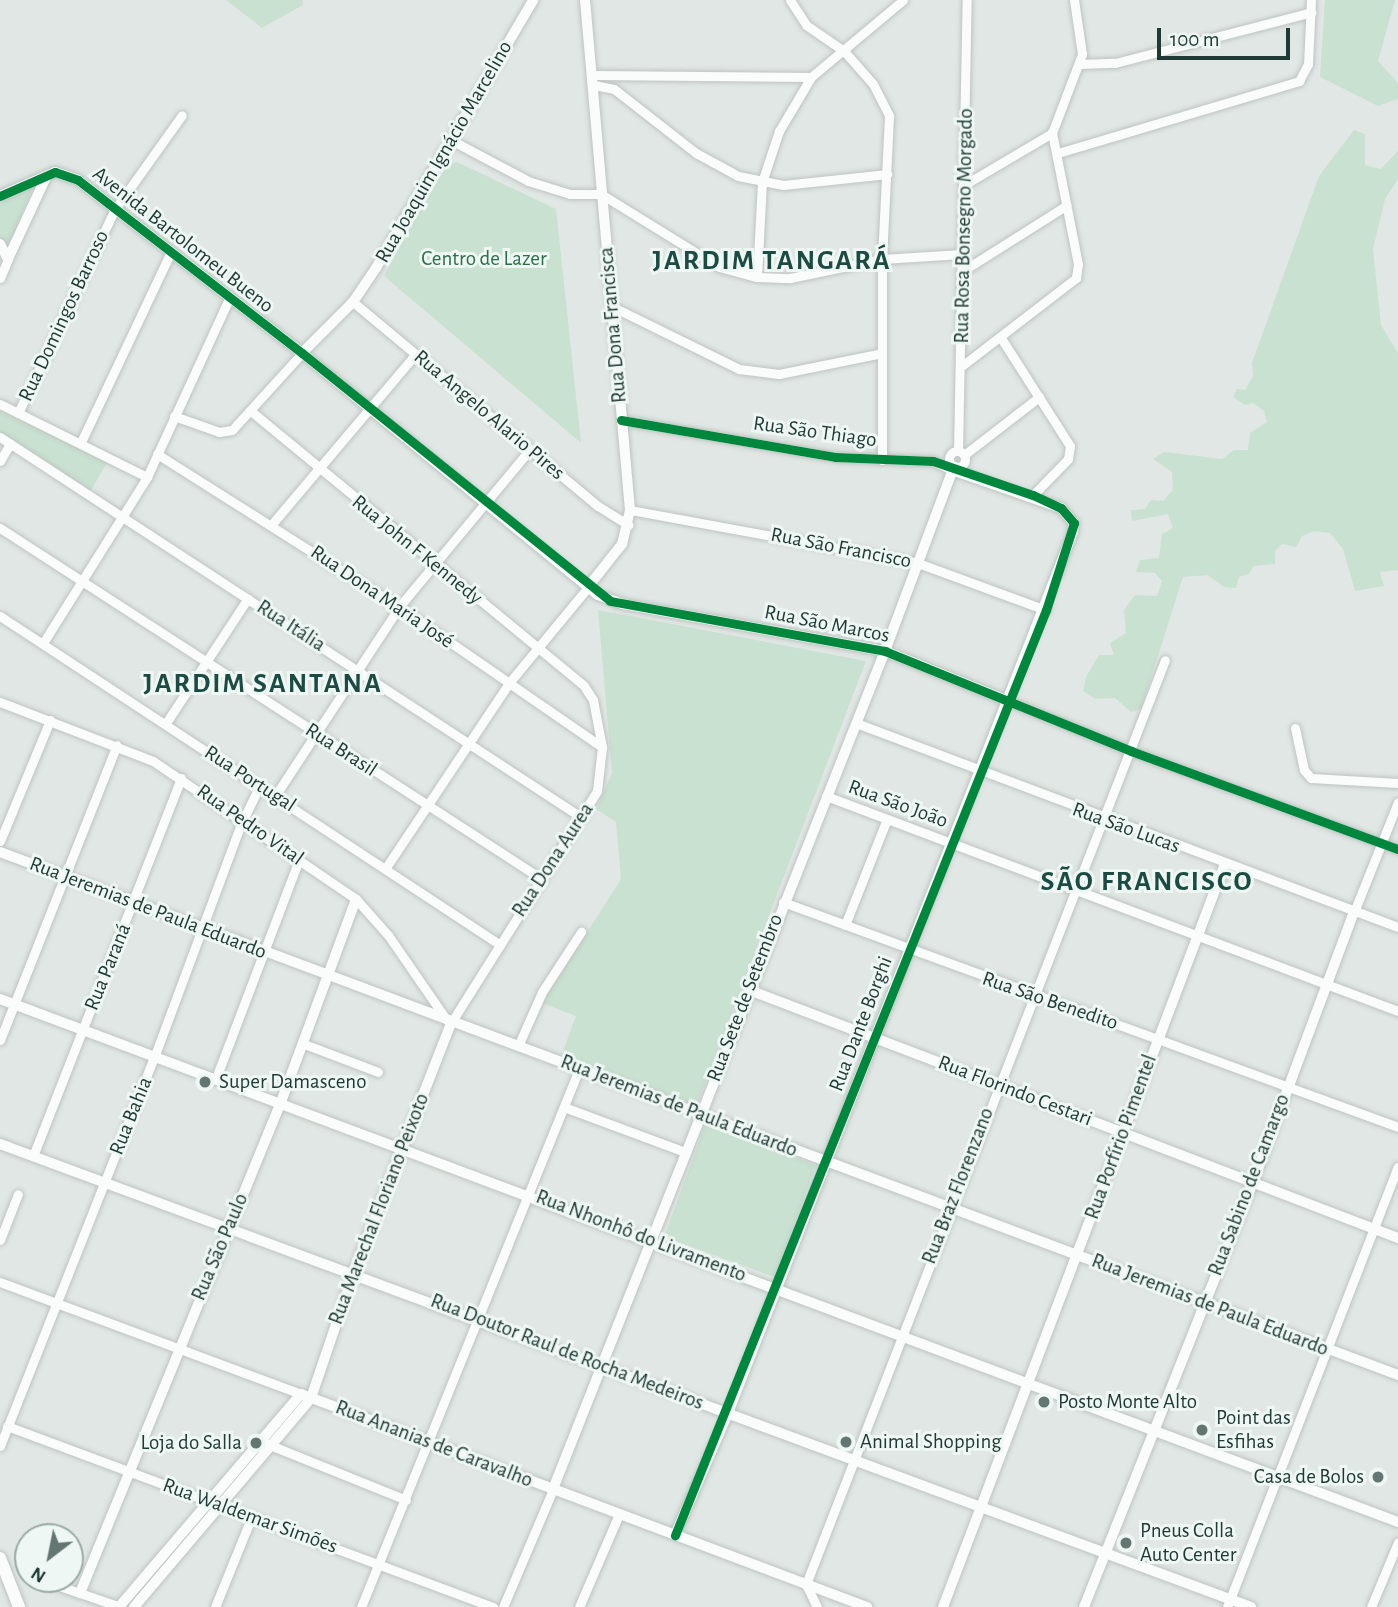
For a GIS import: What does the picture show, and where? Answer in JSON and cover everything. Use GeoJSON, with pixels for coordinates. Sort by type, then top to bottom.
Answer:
{"type":"FeatureCollection","features":[{"type":"Feature","properties":{"kind":"main road"},"geometry":{"type":"LineString","coordinates":[[0,1558],[19,1607]]}},
{"type":"Feature","properties":{"kind":"street","name":"Rua Joaquim Ignácio Marcelino"},"geometry":{"type":"LineString","coordinates":[[302,353],[353,302],[533,0]]}},
{"type":"Feature","properties":{"kind":"street","name":"Rua Dona Francisca"},"geometry":{"type":"LineString","coordinates":[[387,866],[471,744],[509,682],[622,544],[628,525],[630,510],[585,0]]}},
{"type":"Feature","properties":{"kind":"street"},"geometry":{"type":"LineString","coordinates":[[790,0],[806,25],[844,51],[873,84],[889,116],[882,259],[882,460]]}},
{"type":"Feature","properties":{"kind":"street"},"geometry":{"type":"LineString","coordinates":[[757,277],[762,182],[779,131],[811,77],[903,0]]}},
{"type":"Feature","properties":{"kind":"street","name":"Rua Rosa Bonsegno Morgado"},"geometry":{"type":"LineString","coordinates":[[961,453],[961,272],[967,0]]}},
{"type":"Feature","properties":{"kind":"street"},"geometry":{"type":"LineString","coordinates":[[964,186],[1052,133],[1079,64],[1082,46],[1074,0]]}},
{"type":"Feature","properties":{"kind":"street"},"geometry":{"type":"LineString","coordinates":[[1058,153],[1302,78],[1308,64],[1311,0]]}},
{"type":"Feature","properties":{"kind":"street"},"geometry":{"type":"LineString","coordinates":[[1079,64],[1115,63],[1312,12]]}},
{"type":"Feature","properties":{"kind":"street"},"geometry":{"type":"LineString","coordinates":[[593,80],[811,77]]}},
{"type":"Feature","properties":{"kind":"street"},"geometry":{"type":"LineString","coordinates":[[593,80],[614,89],[718,166],[762,182],[803,185],[887,174]]}},
{"type":"Feature","properties":{"kind":"street","name":"Rua Domingos Barroso"},"geometry":{"type":"LineString","coordinates":[[18,413],[115,209],[182,115]]}},
{"type":"Feature","properties":{"kind":"street"},"geometry":{"type":"LineString","coordinates":[[963,365],[1067,289],[1078,272],[1058,153],[1052,133]]}},
{"type":"Feature","properties":{"kind":"street"},"geometry":{"type":"LineString","coordinates":[[451,140],[528,181],[570,194],[601,194],[719,267],[757,277],[790,278],[882,259],[962,254]]}},
{"type":"Feature","properties":{"kind":"street","name":"Avenida Bartolomeu Bueno"},"geometry":{"type":"LineString","coordinates":[[46,177],[65,173],[302,353]]}},
{"type":"Feature","properties":{"kind":"street"},"geometry":{"type":"LineString","coordinates":[[0,196],[46,177]]}},
{"type":"Feature","properties":{"kind":"street"},"geometry":{"type":"LineString","coordinates":[[0,278],[46,177]]}},
{"type":"Feature","properties":{"kind":"street"},"geometry":{"type":"LineString","coordinates":[[961,272],[1067,205]]}},
{"type":"Feature","properties":{"kind":"street"},"geometry":{"type":"LineString","coordinates":[[0,244],[8,259]]}},
{"type":"Feature","properties":{"kind":"street"},"geometry":{"type":"LineString","coordinates":[[82,442],[170,254]]}},
{"type":"Feature","properties":{"kind":"street"},"geometry":{"type":"LineString","coordinates":[[43,643],[147,477],[229,299]]}},
{"type":"Feature","properties":{"kind":"street","name":"Rua Angelo Alario Pires"},"geometry":{"type":"LineString","coordinates":[[353,302],[530,449],[628,525]]}},
{"type":"Feature","properties":{"kind":"street"},"geometry":{"type":"LineString","coordinates":[[611,306],[739,369],[779,374],[882,353]]}},
{"type":"Feature","properties":{"kind":"street"},"geometry":{"type":"LineString","coordinates":[[1000,338],[1067,438],[1070,453],[1033,495]]}},
{"type":"Feature","properties":{"kind":"street"},"geometry":{"type":"LineString","coordinates":[[174,416],[226,432],[252,412],[302,353]]}},
{"type":"Feature","properties":{"kind":"street","name":"Rua São Marcos"},"geometry":{"type":"LineString","coordinates":[[302,353],[588,587],[623,604],[886,651],[1131,751],[1398,849]]}},
{"type":"Feature","properties":{"kind":"street"},"geometry":{"type":"LineString","coordinates":[[272,524],[415,355]]}},
{"type":"Feature","properties":{"kind":"street"},"geometry":{"type":"LineString","coordinates":[[953,468],[963,464],[961,453],[1039,397]]}},
{"type":"Feature","properties":{"kind":"street"},"geometry":{"type":"LineString","coordinates":[[0,404],[82,442],[147,477]]}},
{"type":"Feature","properties":{"kind":"street","name":"Rua John F Kennedy"},"geometry":{"type":"LineString","coordinates":[[252,412],[318,470],[584,686]]}},
{"type":"Feature","properties":{"kind":"street","name":"Rua São Thiago"},"geometry":{"type":"LineString","coordinates":[[621,420],[835,457],[933,461],[1033,495],[1061,508],[1074,523]]}},
{"type":"Feature","properties":{"kind":"street","name":"Rua Itália"},"geometry":{"type":"LineString","coordinates":[[0,437],[581,817]]}},
{"type":"Feature","properties":{"kind":"street"},"geometry":{"type":"LineString","coordinates":[[0,461],[10,444]]}},
{"type":"Feature","properties":{"kind":"street"},"geometry":{"type":"LineString","coordinates":[[275,796],[319,734],[399,607],[433,562],[530,449]]}},
{"type":"Feature","properties":{"kind":"street","name":"Rua Dona Maria José"},"geometry":{"type":"LineString","coordinates":[[157,454],[272,524],[399,607],[602,747]]}},
{"type":"Feature","properties":{"kind":"street","name":"Rua Sete de Setembro"},"geometry":{"type":"LineString","coordinates":[[503,1607],[553,1489],[748,990],[886,651],[953,468]]}},
{"type":"Feature","properties":{"kind":"street","name":"Rua São Francisco"},"geometry":{"type":"LineString","coordinates":[[630,510],[918,563],[1046,610]]}},
{"type":"Feature","properties":{"kind":"street","name":"Rua Dante Borghi"},"geometry":{"type":"LineString","coordinates":[[675,1535],[728,1413],[908,951],[1046,610],[1074,523]]}},
{"type":"Feature","properties":{"kind":"street","name":"Rua Brasil"},"geometry":{"type":"LineString","coordinates":[[0,528],[542,879]]}},
{"type":"Feature","properties":{"kind":"street"},"geometry":{"type":"LineString","coordinates":[[166,723],[248,598]]}},
{"type":"Feature","properties":{"kind":"street","name":"Rua Portugal"},"geometry":{"type":"LineString","coordinates":[[0,616],[259,786],[387,866],[499,944]]}},
{"type":"Feature","properties":{"kind":"street","name":"Rua Braz Florenzano"},"geometry":{"type":"LineString","coordinates":[[806,1584],[998,1083],[1165,660]]}},
{"type":"Feature","properties":{"kind":"street","name":"Rua Dona Aurea"},"geometry":{"type":"LineString","coordinates":[[449,1020],[542,879],[601,781],[602,747],[593,700],[584,686]]}},
{"type":"Feature","properties":{"kind":"street","name":"Rua Pedro Vital"},"geometry":{"type":"LineString","coordinates":[[0,702],[117,745],[181,778],[356,899],[388,935],[449,1020]]}},
{"type":"Feature","properties":{"kind":"street"},"geometry":{"type":"LineString","coordinates":[[0,841],[50,720]]}},
{"type":"Feature","properties":{"kind":"street","name":"Rua São Lucas"},"geometry":{"type":"LineString","coordinates":[[856,723],[1104,820],[1398,927]]}},
{"type":"Feature","properties":{"kind":"street"},"geometry":{"type":"LineString","coordinates":[[1295,728],[1304,770],[1311,778],[1398,783]]}},
{"type":"Feature","properties":{"kind":"street"},"geometry":{"type":"LineString","coordinates":[[0,1040],[117,745]]}},
{"type":"Feature","properties":{"kind":"street","name":"Rua Paraná"},"geometry":{"type":"LineString","coordinates":[[33,1156],[181,778]]}},
{"type":"Feature","properties":{"kind":"street","name":"Rua Bahia"},"geometry":{"type":"LineString","coordinates":[[0,1446],[155,1055],[200,927],[242,820],[259,786]]}},
{"type":"Feature","properties":{"kind":"street","name":"Rua São João"},"geometry":{"type":"LineString","coordinates":[[826,796],[1398,1011]]}},
{"type":"Feature","properties":{"kind":"street","name":"Rua Sabino de Camargo"},"geometry":{"type":"LineString","coordinates":[[1084,1607],[1152,1429],[1253,1182],[1287,1084],[1398,802]]}},
{"type":"Feature","properties":{"kind":"street"},"geometry":{"type":"LineString","coordinates":[[845,925],[887,819]]}},
{"type":"Feature","properties":{"kind":"street","name":"Rua Jeremias de Paula Eduardo"},"geometry":{"type":"LineString","coordinates":[[0,852],[1398,1375]]}},
{"type":"Feature","properties":{"kind":"street"},"geometry":{"type":"LineString","coordinates":[[216,1079],[267,952],[299,860]]}},
{"type":"Feature","properties":{"kind":"street","name":"Rua Porfírio Pimentel"},"geometry":{"type":"LineString","coordinates":[[943,1607],[1076,1255],[1126,1133],[1158,1037],[1224,864]]}},
{"type":"Feature","properties":{"kind":"street","name":"Rua São Paulo"},"geometry":{"type":"LineString","coordinates":[[84,1583],[127,1471],[281,1102],[356,899]]}},
{"type":"Feature","properties":{"kind":"street","name":"Rua São Benedito"},"geometry":{"type":"LineString","coordinates":[[783,902],[908,951],[1032,996],[1158,1037],[1398,1127]]}},
{"type":"Feature","properties":{"kind":"street"},"geometry":{"type":"LineString","coordinates":[[518,1046],[542,992],[581,932]]}},
{"type":"Feature","properties":{"kind":"street","name":"Rua Florindo Cestari"},"geometry":{"type":"LineString","coordinates":[[748,990],[998,1083],[1398,1238]]}},
{"type":"Feature","properties":{"kind":"street","name":"Rua Nhonhô do Livramento"},"geometry":{"type":"LineString","coordinates":[[0,999],[403,1146],[1398,1522]]}},
{"type":"Feature","properties":{"kind":"street","name":"Rua Marechal Floriano Peixoto"},"geometry":{"type":"LineString","coordinates":[[306,1396],[449,1020]]}},
{"type":"Feature","properties":{"kind":"street"},"geometry":{"type":"LineString","coordinates":[[304,1044],[378,1072]]}},
{"type":"Feature","properties":{"kind":"street"},"geometry":{"type":"LineString","coordinates":[[361,1607],[480,1319],[579,1069]]}},
{"type":"Feature","properties":{"kind":"street"},"geometry":{"type":"LineString","coordinates":[[564,1107],[685,1153]]}},
{"type":"Feature","properties":{"kind":"street","name":"Rua Doutor Raul de Rocha Medeiros"},"geometry":{"type":"LineString","coordinates":[[0,1144],[480,1319],[1106,1553],[1229,1603],[1251,1607]]}},
{"type":"Feature","properties":{"kind":"street"},"geometry":{"type":"LineString","coordinates":[[1229,1603],[1326,1349],[1377,1230],[1398,1167]]}},
{"type":"Feature","properties":{"kind":"street"},"geometry":{"type":"LineString","coordinates":[[0,1240],[18,1194]]}},
{"type":"Feature","properties":{"kind":"street","name":"Rua Ananias de Caravalho"},"geometry":{"type":"LineString","coordinates":[[0,1282],[867,1607]]}},
{"type":"Feature","properties":{"kind":"street"},"geometry":{"type":"LineString","coordinates":[[134,1607],[306,1396]]}},
{"type":"Feature","properties":{"kind":"street","name":"Rua Waldemar Simões"},"geometry":{"type":"LineString","coordinates":[[7,1426],[493,1607]]}},
{"type":"Feature","properties":{"kind":"street"},"geometry":{"type":"LineString","coordinates":[[268,1445],[406,1500]]}},
{"type":"Feature","properties":{"kind":"street"},"geometry":{"type":"LineString","coordinates":[[80,1593],[120,1607],[219,1504]]}},
{"type":"Feature","properties":{"kind":"street"},"geometry":{"type":"LineString","coordinates":[[579,1607],[620,1514]]}},
{"type":"Feature","properties":{"kind":"street"},"geometry":{"type":"LineString","coordinates":[[215,1607],[252,1516]]}},
{"type":"Feature","properties":{"kind":"street"},"geometry":{"type":"LineString","coordinates":[[1371,1607],[1398,1542]]}},
{"type":"Feature","properties":{"kind":"street"},"geometry":{"type":"LineString","coordinates":[[806,1584],[817,1607]]}},
{"type":"Feature","properties":{"kind":"green space"},"geometry":{"type":"Polygon","coordinates":[[[226,0],[302,0],[303,5],[262,28],[226,0]]]}},
{"type":"Feature","properties":{"kind":"green space"},"geometry":{"type":"Polygon","coordinates":[[[1325,0],[1395,0],[1378,61],[1398,83],[1398,99],[1378,106],[1320,77],[1325,0]]]}},
{"type":"Feature","properties":{"kind":"green space"},"geometry":{"type":"Polygon","coordinates":[[[1354,130],[1365,134],[1365,165],[1381,169],[1398,151],[1398,179],[1385,199],[1373,249],[1381,325],[1398,353],[1398,570],[1380,572],[1384,586],[1355,591],[1343,549],[1330,533],[1314,531],[1302,536],[1296,547],[1282,544],[1275,551],[1275,564],[1253,566],[1250,573],[1239,577],[1236,588],[1224,587],[1208,575],[1183,577],[1141,709],[1131,712],[1115,698],[1095,699],[1083,691],[1086,677],[1099,655],[1114,655],[1110,643],[1126,633],[1124,610],[1135,595],[1157,596],[1162,581],[1155,573],[1136,572],[1140,560],[1159,558],[1162,534],[1173,528],[1168,514],[1132,521],[1131,510],[1145,509],[1151,500],[1163,501],[1173,490],[1172,472],[1153,459],[1164,452],[1222,459],[1234,450],[1248,450],[1250,433],[1267,422],[1264,411],[1253,403],[1245,405],[1233,397],[1237,389],[1245,390],[1253,376],[1252,363],[1319,176],[1354,130]]]}},
{"type":"Feature","properties":{"kind":"green space","name":"Centro de Lazer"},"geometry":{"type":"Polygon","coordinates":[[[457,162],[556,209],[581,443],[384,276],[445,165],[457,162]]]}},
{"type":"Feature","properties":{"kind":"green space"},"geometry":{"type":"Polygon","coordinates":[[[32,189],[8,243],[0,238],[0,203],[32,189]]]}},
{"type":"Feature","properties":{"kind":"green space"},"geometry":{"type":"Polygon","coordinates":[[[0,411],[108,461],[90,492],[0,432],[0,411]]]}},
{"type":"Feature","properties":{"kind":"green space"},"geometry":{"type":"Polygon","coordinates":[[[598,610],[866,661],[696,1107],[562,1054],[576,1016],[542,1003],[621,879],[616,822],[596,809],[612,773],[598,610]]]}},
{"type":"Feature","properties":{"kind":"green space"},"geometry":{"type":"Polygon","coordinates":[[[705,1125],[816,1165],[775,1277],[664,1237],[705,1125]]]}},
{"type":"Feature","properties":{"kind":"cycle path"},"geometry":{"type":"LineString","coordinates":[[0,196],[55,172],[78,180],[302,353],[610,601],[885,651],[1131,751],[1398,849]]}},
{"type":"Feature","properties":{"kind":"cycle path"},"geometry":{"type":"LineString","coordinates":[[621,420],[835,457],[933,461],[1033,495],[1061,508],[1074,523],[1046,610],[675,1535]]}},
{"type":"Feature","properties":{"kind":"place","name":"Super Damasceno"},"geometry":{"type":"Point","coordinates":[205,1082]}},
{"type":"Feature","properties":{"kind":"place","name":"Posto Monte Alto"},"geometry":{"type":"Point","coordinates":[1044,1402]}},
{"type":"Feature","properties":{"kind":"place","name":"Point das Esfihas"},"geometry":{"type":"Point","coordinates":[1202,1430]}},
{"type":"Feature","properties":{"kind":"place","name":"Animal Shopping"},"geometry":{"type":"Point","coordinates":[846,1442]}},
{"type":"Feature","properties":{"kind":"place","name":"Loja do Salla"},"geometry":{"type":"Point","coordinates":[256,1443]}},
{"type":"Feature","properties":{"kind":"place","name":"Casa de Bolos"},"geometry":{"type":"Point","coordinates":[1378,1477]}},
{"type":"Feature","properties":{"kind":"place","name":"Pneus Colla Auto Center"},"geometry":{"type":"Point","coordinates":[1126,1543]}},
{"type":"Feature","properties":{"kind":"district","name":"JARDIM TANGARÁ"},"geometry":{"type":"Point","coordinates":[772,261]}},
{"type":"Feature","properties":{"kind":"district","name":"JARDIM SANTANA"},"geometry":{"type":"Point","coordinates":[263,684]}},
{"type":"Feature","properties":{"kind":"district","name":"SÃO FRANCISCO"},"geometry":{"type":"Point","coordinates":[1147,882]}}]}
